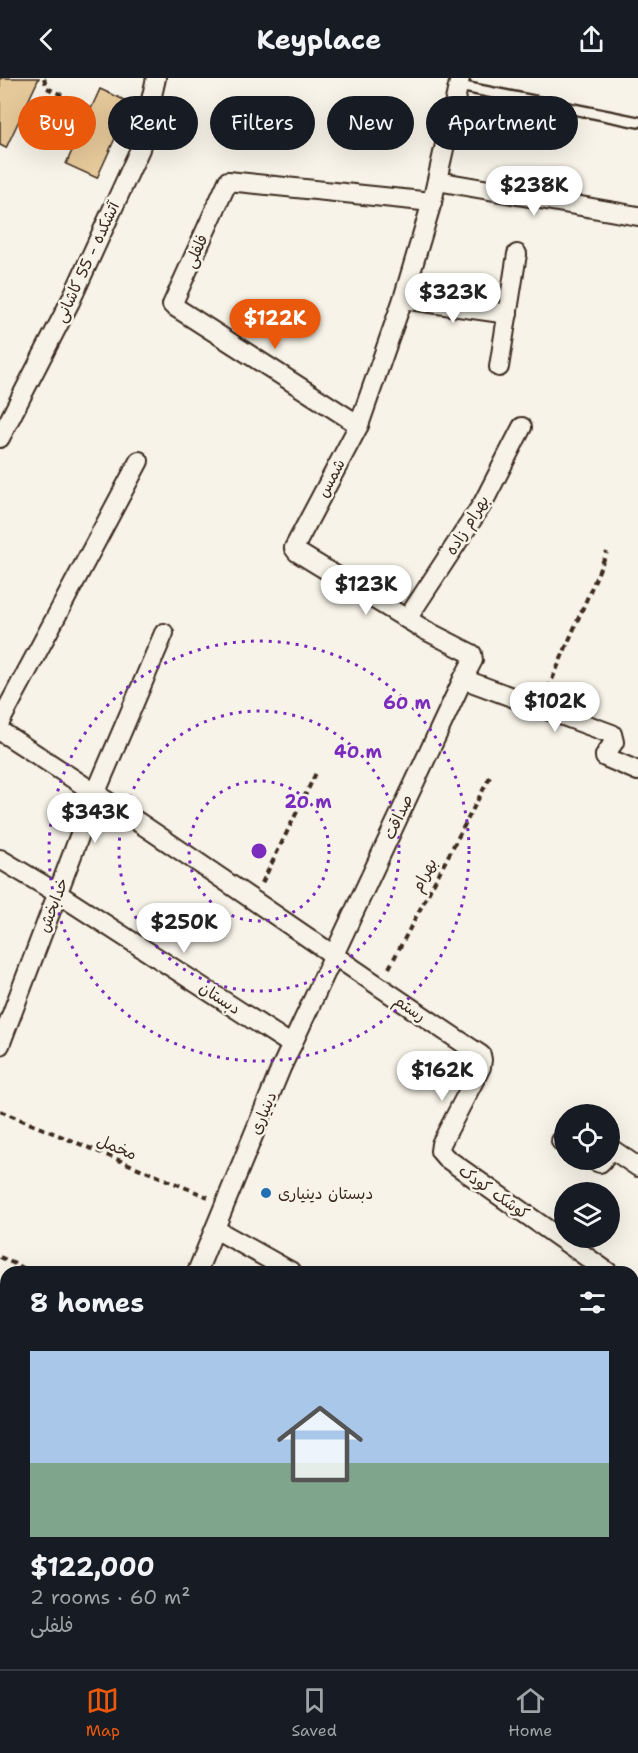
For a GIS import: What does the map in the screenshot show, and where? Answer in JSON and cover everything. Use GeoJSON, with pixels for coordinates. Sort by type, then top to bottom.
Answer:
{"type":"FeatureCollection","features":[{"type":"Feature","properties":{"kind":"street","name":"آتشکده - 55 کاشانی"},"geometry":{"type":"LineString","coordinates":[[0,438],[70,302],[140,149],[156,78]]}},
{"type":"Feature","properties":{"kind":"street","name":"شمس"},"geometry":{"type":"LineString","coordinates":[[459,82],[432,202],[403,299],[359,426],[294,548],[407,619],[472,654],[473,660],[463,679]]}},
{"type":"Feature","properties":{"kind":"street","name":"فلفلی"},"geometry":{"type":"LineString","coordinates":[[359,426],[172,305],[228,181],[432,202]]}},
{"type":"Feature","properties":{"kind":"street"},"geometry":{"type":"LineString","coordinates":[[437,182],[638,216]]}},
{"type":"Feature","properties":{"kind":"street"},"geometry":{"type":"LineString","coordinates":[[499,367],[517,254]]}},
{"type":"Feature","properties":{"kind":"street"},"geometry":{"type":"LineString","coordinates":[[403,299],[508,314]]}},
{"type":"Feature","properties":{"kind":"street","name":"بهرام زاده"},"geometry":{"type":"LineString","coordinates":[[407,619],[483,503],[522,427]]}},
{"type":"Feature","properties":{"kind":"street"},"geometry":{"type":"LineString","coordinates":[[0,722],[139,461]]}},
{"type":"Feature","properties":{"kind":"street","name":"خدابخش"},"geometry":{"type":"LineString","coordinates":[[2,1036],[96,792],[164,633]]}},
{"type":"Feature","properties":{"kind":"street"},"geometry":{"type":"LineString","coordinates":[[463,679],[612,734],[615,742],[605,757],[638,771]]}},
{"type":"Feature","properties":{"kind":"street","name":"صداقت"},"geometry":{"type":"LineString","coordinates":[[334,956],[463,679]]}},
{"type":"Feature","properties":{"kind":"street","name":"رستم"},"geometry":{"type":"LineString","coordinates":[[0,731],[96,792],[481,1055],[481,1067],[441,1144],[440,1151]]}},
{"type":"Feature","properties":{"kind":"street","name":"دبستان"},"geometry":{"type":"LineString","coordinates":[[0,859],[57,893],[292,1045]]}},
{"type":"Feature","properties":{"kind":"street","name":"دینیاری"},"geometry":{"type":"LineString","coordinates":[[200,1266],[292,1045],[334,956]]}},
{"type":"Feature","properties":{"kind":"street","name":"کوشک کودک"},"geometry":{"type":"LineString","coordinates":[[440,1151],[446,1158],[599,1266]]}},
{"type":"Feature","properties":{"kind":"street"},"geometry":{"type":"LineString","coordinates":[[620,1155],[638,1167]]}},
{"type":"Feature","properties":{"kind":"street"},"geometry":{"type":"LineString","coordinates":[[215,1229],[281,1266]]}},
{"type":"Feature","properties":{"kind":"lane"},"geometry":{"type":"LineString","coordinates":[[459,82],[638,122]]}},
{"type":"Feature","properties":{"kind":"path"},"geometry":{"type":"LineString","coordinates":[[44,78],[47,88],[65,96]]}},
{"type":"Feature","properties":{"kind":"path"},"geometry":{"type":"LineString","coordinates":[[540,708],[607,552]]}},
{"type":"Feature","properties":{"kind":"path"},"geometry":{"type":"LineString","coordinates":[[253,900],[317,771]]}},
{"type":"Feature","properties":{"kind":"path","name":"بهرام"},"geometry":{"type":"LineString","coordinates":[[379,987],[492,773]]}},
{"type":"Feature","properties":{"kind":"path","name":"مخمل"},"geometry":{"type":"LineString","coordinates":[[0,1111],[225,1204]]}},
{"type":"Feature","properties":{"kind":"path"},"geometry":{"type":"LineString","coordinates":[[0,1257],[19,1266]]}},
{"type":"Feature","properties":{"kind":"building"},"geometry":{"type":"Polygon","coordinates":[[[0,78],[39,78],[31,96],[18,96],[18,123],[6,148],[0,145],[0,78]]]}},
{"type":"Feature","properties":{"kind":"building"},"geometry":{"type":"Polygon","coordinates":[[[100,89],[116,96],[108,96],[110,150],[97,178],[66,164],[72,150],[96,150],[96,98],[100,89]]]}},
{"type":"Feature","properties":{"kind":"place","name":"دبستان دینیاری"},"geometry":{"type":"Point","coordinates":[266,1193]}}]}
